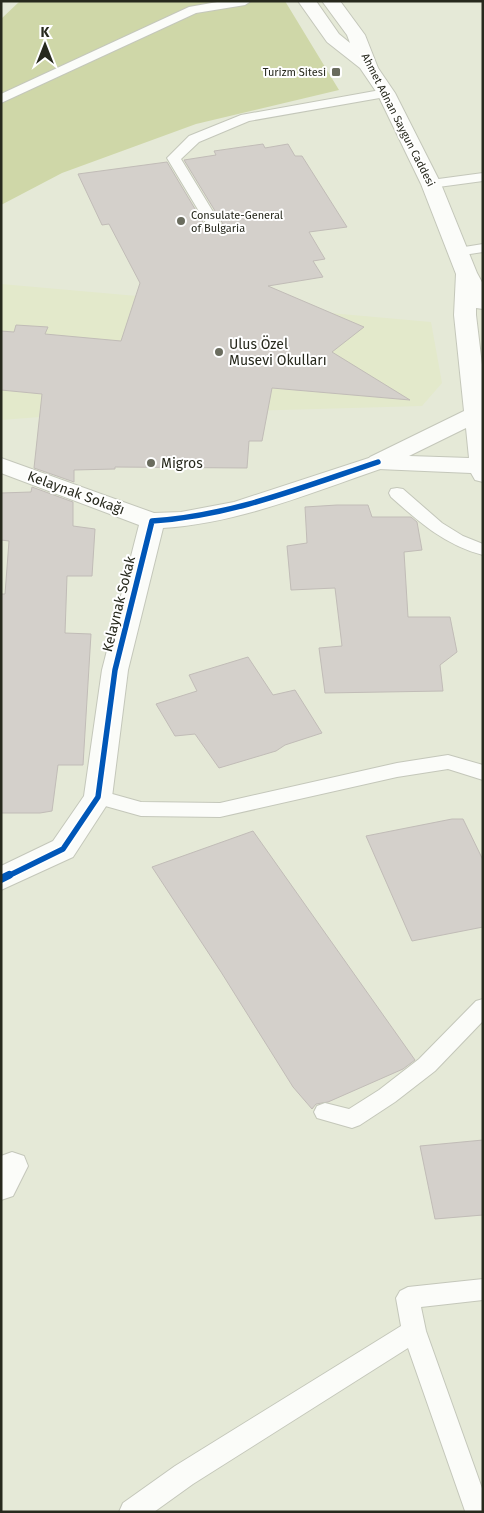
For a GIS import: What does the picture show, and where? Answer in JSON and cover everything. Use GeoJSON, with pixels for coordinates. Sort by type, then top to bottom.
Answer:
{"type":"FeatureCollection","features":[{"type":"Feature","properties":{"kind":"main road"},"geometry":{"type":"LineString","coordinates":[[307,1],[333,38],[369,68]]}},
{"type":"Feature","properties":{"kind":"main road","name":"Ahmet Adnan Saygun Caddesi"},"geometry":{"type":"LineString","coordinates":[[331,1],[356,35],[369,68],[386,93],[431,184],[462,263],[483,303]]}},
{"type":"Feature","properties":{"kind":"main road","name":"Ahmet Adnan Saygun Caddesi"},"geometry":{"type":"LineString","coordinates":[[462,263],[465,315],[479,418],[482,470]]}},
{"type":"Feature","properties":{"kind":"main road"},"geometry":{"type":"LineString","coordinates":[[152,521],[205,516],[267,499],[378,462],[479,418]]}},
{"type":"Feature","properties":{"kind":"main road"},"geometry":{"type":"LineString","coordinates":[[378,462],[482,470]]}},
{"type":"Feature","properties":{"kind":"main road","name":"Kelaynak Sokağı"},"geometry":{"type":"LineString","coordinates":[[1,465],[152,521]]}},
{"type":"Feature","properties":{"kind":"main road","name":"Kelaynak Sokak"},"geometry":{"type":"LineString","coordinates":[[1,879],[63,849],[98,797],[116,670],[152,521]]}},
{"type":"Feature","properties":{"kind":"lane"},"geometry":{"type":"LineString","coordinates":[[1,99],[193,10],[245,1]]}},
{"type":"Feature","properties":{"kind":"lane"},"geometry":{"type":"LineString","coordinates":[[214,225],[174,158],[194,139],[246,118],[386,93]]}},
{"type":"Feature","properties":{"kind":"lane"},"geometry":{"type":"LineString","coordinates":[[431,184],[483,177]]}},
{"type":"Feature","properties":{"kind":"lane"},"geometry":{"type":"LineString","coordinates":[[462,263],[483,248]]}},
{"type":"Feature","properties":{"kind":"lane"},"geometry":{"type":"LineString","coordinates":[[397,493],[442,533],[464,544],[483,550]]}},
{"type":"Feature","properties":{"kind":"lane"},"geometry":{"type":"LineString","coordinates":[[98,797],[141,809],[220,810],[397,770],[448,762],[483,773]]}},
{"type":"Feature","properties":{"kind":"lane"},"geometry":{"type":"LineString","coordinates":[[325,1112],[352,1119],[387,1096],[427,1065],[483,1007]]}},
{"type":"Feature","properties":{"kind":"lane"},"geometry":{"type":"LineString","coordinates":[[483,1289],[408,1298],[414,1331],[474,1502],[483,1509]]}},
{"type":"Feature","properties":{"kind":"lane"},"geometry":{"type":"LineString","coordinates":[[132,1512],[192,1470],[414,1331]]}},
{"type":"Feature","properties":{"kind":"shaded area"},"geometry":{"type":"Polygon","coordinates":[[[20,1],[285,1],[339,90],[196,124],[62,173],[1,205],[1,19],[20,1]]]}},
{"type":"Feature","properties":{"kind":"shaded area","name":"Ulus Özel Musevi Okulları"},"geometry":{"type":"Polygon","coordinates":[[[1,284],[431,322],[442,383],[422,406],[40,417],[1,420],[1,284]]]}},
{"type":"Feature","properties":{"kind":"building"},"geometry":{"type":"Polygon","coordinates":[[[263,144],[265,148],[288,144],[295,156],[302,156],[347,227],[309,232],[325,259],[313,261],[323,277],[268,286],[364,327],[332,352],[410,400],[272,388],[262,441],[249,441],[247,468],[115,467],[115,469],[74,470],[74,482],[34,468],[42,394],[1,390],[1,331],[14,332],[16,325],[48,327],[45,334],[121,341],[140,283],[109,224],[102,225],[78,174],[167,162],[207,229],[219,230],[223,224],[184,160],[216,155],[214,151],[263,144]]]}},
{"type":"Feature","properties":{"kind":"building"},"geometry":{"type":"Polygon","coordinates":[[[32,487],[73,502],[73,526],[95,529],[92,576],[67,576],[65,633],[91,634],[83,765],[58,765],[52,811],[40,813],[1,813],[1,594],[5,594],[9,541],[1,540],[1,493],[31,492],[32,487]]]}},
{"type":"Feature","properties":{"kind":"building"},"geometry":{"type":"Polygon","coordinates":[[[368,505],[372,517],[411,517],[417,522],[422,550],[404,552],[408,617],[450,617],[457,652],[440,665],[443,691],[325,693],[319,648],[342,646],[335,588],[291,590],[287,546],[307,543],[305,507],[368,505]]]}},
{"type":"Feature","properties":{"kind":"building"},"geometry":{"type":"Polygon","coordinates":[[[248,657],[273,695],[295,690],[322,733],[285,745],[276,751],[219,768],[195,734],[175,736],[156,704],[197,691],[189,675],[248,657]]]}},
{"type":"Feature","properties":{"kind":"building"},"geometry":{"type":"Polygon","coordinates":[[[452,819],[463,819],[483,860],[483,927],[412,941],[366,836],[452,819]]]}},
{"type":"Feature","properties":{"kind":"building"},"geometry":{"type":"Polygon","coordinates":[[[253,831],[415,1060],[403,1069],[328,1102],[316,1104],[312,1109],[293,1087],[152,867],[253,831]]]}},
{"type":"Feature","properties":{"kind":"building"},"geometry":{"type":"Polygon","coordinates":[[[483,1140],[483,1215],[435,1219],[420,1146],[483,1140]]]}},
{"type":"Feature","properties":{"kind":"cycle path"},"geometry":{"type":"LineString","coordinates":[[1,879],[63,849],[98,797],[115,670],[152,521],[210,515],[238,508],[295,491],[378,462]]}},
{"type":"Feature","properties":{"kind":"place","name":"Turizm Sitesi"},"geometry":{"type":"Point","coordinates":[336,72]}},
{"type":"Feature","properties":{"kind":"place","name":"Consulate-General of Bulgaria"},"geometry":{"type":"Point","coordinates":[181,221]}},
{"type":"Feature","properties":{"kind":"place","name":"Ulus Özel Musevi Okulları"},"geometry":{"type":"Point","coordinates":[219,352]}},
{"type":"Feature","properties":{"kind":"place","name":"Migros"},"geometry":{"type":"Point","coordinates":[151,463]}}]}
